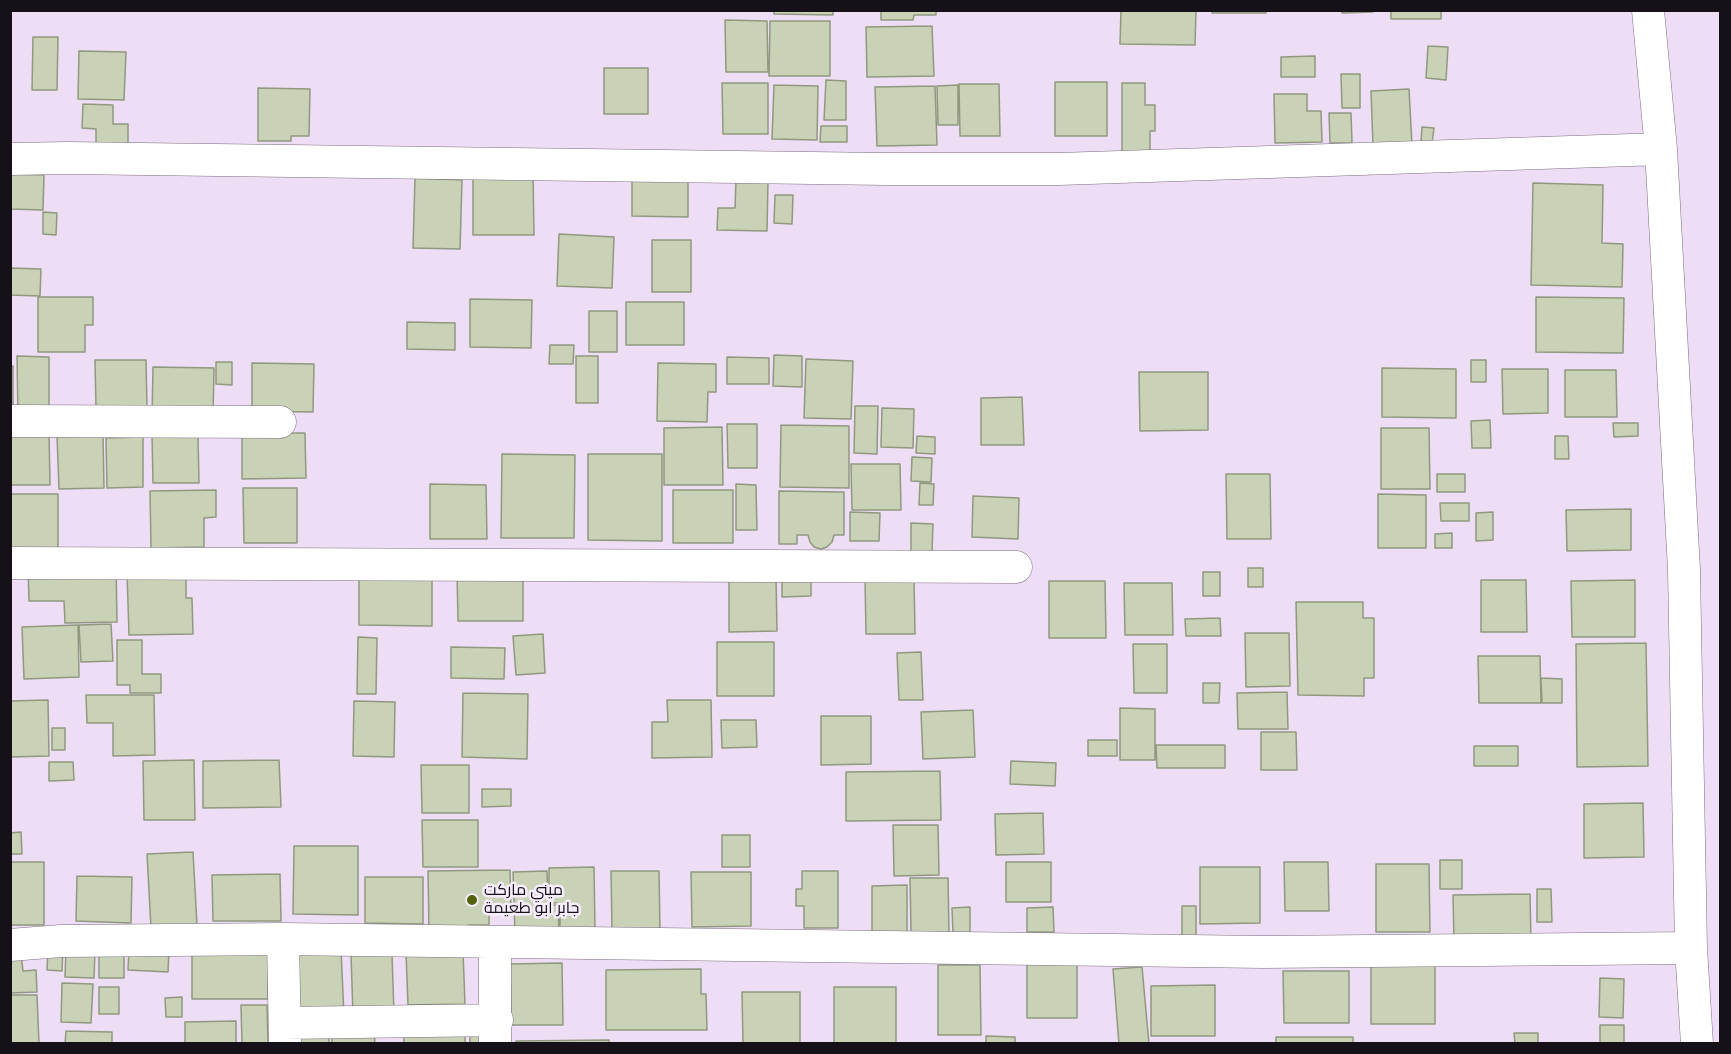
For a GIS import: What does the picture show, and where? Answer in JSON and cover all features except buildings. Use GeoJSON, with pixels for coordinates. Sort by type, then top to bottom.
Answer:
{"type":"FeatureCollection","features":[{"type":"Feature","properties":{"kind":"street"},"geometry":{"type":"LineString","coordinates":[[1648,10],[1662,149],[1684,570],[1691,948],[1697,1044]]}},
{"type":"Feature","properties":{"kind":"street"},"geometry":{"type":"LineString","coordinates":[[10,159],[1059,169],[1662,149]]}},
{"type":"Feature","properties":{"kind":"street"},"geometry":{"type":"LineString","coordinates":[[10,421],[280,422]]}},
{"type":"Feature","properties":{"kind":"street"},"geometry":{"type":"LineString","coordinates":[[10,563],[1016,567]]}},
{"type":"Feature","properties":{"kind":"street"},"geometry":{"type":"LineString","coordinates":[[10,945],[61,941],[283,939],[1264,952],[1691,948]]}},
{"type":"Feature","properties":{"kind":"street"},"geometry":{"type":"LineString","coordinates":[[283,939],[285,1033],[496,1032],[495,942]]}},
{"type":"Feature","properties":{"kind":"place","name":"ميني ماركت جابر ابو طعيمة"},"geometry":{"type":"Point","coordinates":[472,900]}}]}
